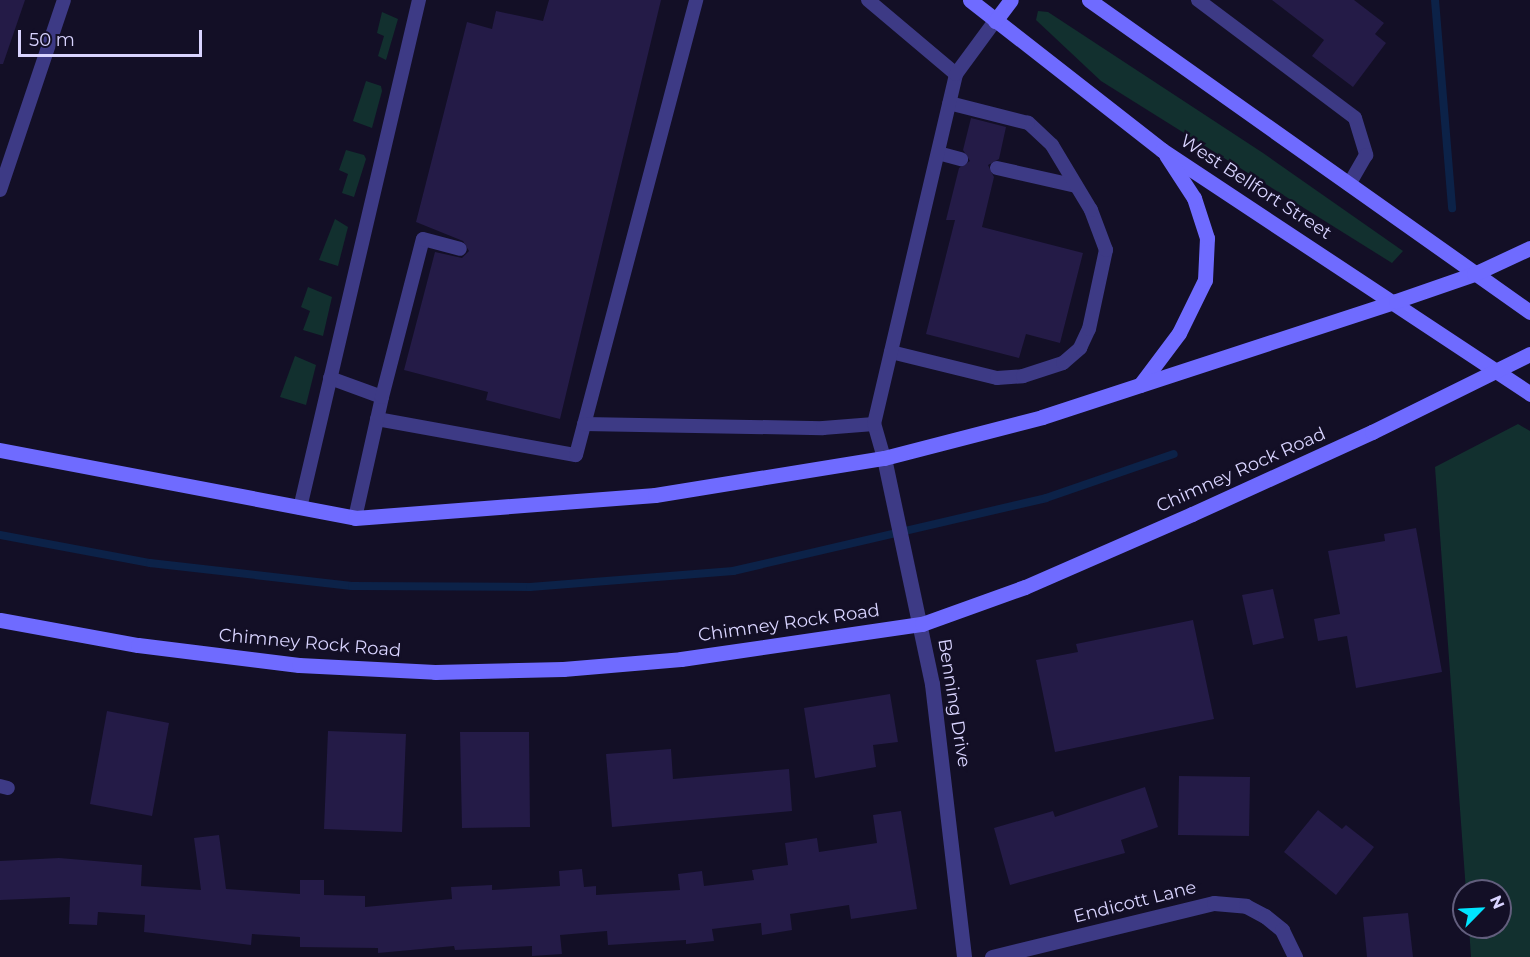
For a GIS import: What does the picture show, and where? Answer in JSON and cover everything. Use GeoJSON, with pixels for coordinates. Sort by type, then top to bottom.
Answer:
{"type":"FeatureCollection","features":[{"type":"Feature","properties":{"kind":"main road","name":"West Bellfort Street"},"geometry":{"type":"LineString","coordinates":[[970,0],[1162,150],[1396,302],[1494,373],[1530,394]]}},
{"type":"Feature","properties":{"kind":"main road"},"geometry":{"type":"LineString","coordinates":[[995,21],[1011,0]]}},
{"type":"Feature","properties":{"kind":"main road"},"geometry":{"type":"LineString","coordinates":[[1089,0],[1530,312]]}},
{"type":"Feature","properties":{"kind":"main road"},"geometry":{"type":"LineString","coordinates":[[1140,385],[1179,333],[1205,280],[1207,238],[1196,205],[1162,150]]}},
{"type":"Feature","properties":{"kind":"main road"},"geometry":{"type":"LineString","coordinates":[[0,450],[356,518],[655,495],[884,458],[1041,417],[1396,302],[1474,274],[1530,248]]}},
{"type":"Feature","properties":{"kind":"main road","name":"Chimney Rock Road"},"geometry":{"type":"LineString","coordinates":[[0,620],[138,645],[299,665],[435,672],[564,669],[681,659],[922,624],[1025,587],[1182,518],[1494,373],[1530,354]]}},
{"type":"Feature","properties":{"kind":"street","name":"Benning Drive"},"geometry":{"type":"LineString","coordinates":[[884,458],[922,624],[944,768],[963,957]]}},
{"type":"Feature","properties":{"kind":"street","name":"Endicott Lane"},"geometry":{"type":"LineString","coordinates":[[992,957],[1214,903],[1245,906],[1282,930],[1295,957]]}},
{"type":"Feature","properties":{"kind":"lane"},"geometry":{"type":"LineString","coordinates":[[0,190],[64,0]]}},
{"type":"Feature","properties":{"kind":"lane"},"geometry":{"type":"LineString","coordinates":[[300,508],[419,0]]}},
{"type":"Feature","properties":{"kind":"lane"},"geometry":{"type":"LineString","coordinates":[[377,419],[576,456],[696,0]]}},
{"type":"Feature","properties":{"kind":"lane"},"geometry":{"type":"LineString","coordinates":[[868,0],[956,74]]}},
{"type":"Feature","properties":{"kind":"lane"},"geometry":{"type":"LineString","coordinates":[[1198,0],[1355,118],[1366,155],[1349,185]]}},
{"type":"Feature","properties":{"kind":"lane"},"geometry":{"type":"LineString","coordinates":[[884,458],[874,424],[956,74],[995,21]]}},
{"type":"Feature","properties":{"kind":"lane"},"geometry":{"type":"LineString","coordinates":[[891,352],[997,378],[1023,376],[1063,363],[1080,348],[1089,329],[1106,250],[1091,210],[1052,145],[1028,123],[949,103]]}},
{"type":"Feature","properties":{"kind":"lane"},"geometry":{"type":"LineString","coordinates":[[938,153],[961,159]]}},
{"type":"Feature","properties":{"kind":"lane"},"geometry":{"type":"LineString","coordinates":[[997,168],[1076,186]]}},
{"type":"Feature","properties":{"kind":"lane"},"geometry":{"type":"LineString","coordinates":[[356,518],[382,397],[423,239],[460,249]]}},
{"type":"Feature","properties":{"kind":"lane"},"geometry":{"type":"LineString","coordinates":[[330,378],[382,397]]}},
{"type":"Feature","properties":{"kind":"lane"},"geometry":{"type":"LineString","coordinates":[[584,424],[823,428],[874,424]]}},
{"type":"Feature","properties":{"kind":"green space"},"geometry":{"type":"Polygon","coordinates":[[[1038,11],[1048,12],[1263,153],[1403,251],[1392,263],[1101,81],[1036,20],[1038,11]]]}},
{"type":"Feature","properties":{"kind":"green space"},"geometry":{"type":"Polygon","coordinates":[[[382,12],[398,19],[386,60],[378,56],[384,36],[377,33],[382,12]]]}},
{"type":"Feature","properties":{"kind":"green space"},"geometry":{"type":"Polygon","coordinates":[[[366,81],[381,86],[382,91],[372,128],[353,121],[366,81]]]}},
{"type":"Feature","properties":{"kind":"green space"},"geometry":{"type":"Polygon","coordinates":[[[346,150],[364,155],[366,159],[354,197],[342,193],[348,174],[339,170],[346,150]]]}},
{"type":"Feature","properties":{"kind":"green space"},"geometry":{"type":"Polygon","coordinates":[[[335,219],[348,227],[338,266],[319,260],[335,219]]]}},
{"type":"Feature","properties":{"kind":"green space"},"geometry":{"type":"Polygon","coordinates":[[[308,287],[332,297],[323,336],[303,330],[310,311],[301,307],[308,287]]]}},
{"type":"Feature","properties":{"kind":"green space"},"geometry":{"type":"Polygon","coordinates":[[[295,356],[316,365],[306,405],[280,397],[295,356]]]}},
{"type":"Feature","properties":{"kind":"green space"},"geometry":{"type":"Polygon","coordinates":[[[1518,424],[1530,431],[1530,957],[1471,957],[1470,939],[1512,939],[1512,879],[1465,879],[1435,467],[1518,424]]]}},
{"type":"Feature","properties":{"kind":"building"},"geometry":{"type":"Polygon","coordinates":[[[0,0],[25,0],[3,64],[0,64],[0,0]]]}},
{"type":"Feature","properties":{"kind":"building"},"geometry":{"type":"Polygon","coordinates":[[[549,0],[661,0],[560,419],[486,400],[488,392],[404,370],[435,252],[462,258],[469,251],[463,241],[416,222],[467,22],[492,29],[496,11],[543,21],[549,0]]]}},
{"type":"Feature","properties":{"kind":"building"},"geometry":{"type":"Polygon","coordinates":[[[1272,0],[1354,0],[1384,23],[1375,34],[1386,43],[1353,87],[1312,56],[1324,40],[1272,0]]]}},
{"type":"Feature","properties":{"kind":"building"},"geometry":{"type":"Polygon","coordinates":[[[971,118],[1006,127],[999,159],[988,165],[994,177],[982,227],[1083,253],[1060,343],[1026,334],[1019,358],[926,334],[955,220],[946,220],[959,168],[970,161],[963,150],[971,118]]]}},
{"type":"Feature","properties":{"kind":"building"},"geometry":{"type":"Polygon","coordinates":[[[1416,528],[1442,672],[1356,688],[1347,636],[1318,641],[1314,619],[1340,614],[1328,551],[1385,541],[1384,534],[1416,528]]]}},
{"type":"Feature","properties":{"kind":"building"},"geometry":{"type":"Polygon","coordinates":[[[1273,589],[1284,638],[1253,645],[1242,595],[1273,589]]]}},
{"type":"Feature","properties":{"kind":"building"},"geometry":{"type":"Polygon","coordinates":[[[1193,620],[1214,719],[1055,752],[1036,660],[1078,652],[1076,644],[1193,620]]]}},
{"type":"Feature","properties":{"kind":"building"},"geometry":{"type":"Polygon","coordinates":[[[890,694],[898,742],[873,745],[876,767],[815,778],[804,708],[890,694]]]}},
{"type":"Feature","properties":{"kind":"building"},"geometry":{"type":"Polygon","coordinates":[[[107,711],[169,723],[152,816],[90,804],[107,711]]]}},
{"type":"Feature","properties":{"kind":"building"},"geometry":{"type":"Polygon","coordinates":[[[328,731],[406,734],[402,832],[324,829],[328,731]]]}},
{"type":"Feature","properties":{"kind":"building"},"geometry":{"type":"Polygon","coordinates":[[[460,732],[529,732],[530,827],[462,828],[460,732]]]}},
{"type":"Feature","properties":{"kind":"building"},"geometry":{"type":"Polygon","coordinates":[[[671,749],[673,779],[789,769],[792,811],[612,827],[606,754],[671,749]]]}},
{"type":"Feature","properties":{"kind":"building"},"geometry":{"type":"Polygon","coordinates":[[[1179,776],[1250,777],[1249,836],[1178,835],[1179,776]]]}},
{"type":"Feature","properties":{"kind":"building"},"geometry":{"type":"Polygon","coordinates":[[[1145,787],[1158,827],[1121,840],[1125,853],[1010,885],[994,828],[1053,811],[1055,817],[1145,787]]]}},
{"type":"Feature","properties":{"kind":"building"},"geometry":{"type":"Polygon","coordinates":[[[1318,810],[1342,829],[1346,825],[1374,847],[1336,895],[1284,852],[1318,810]]]}},
{"type":"Feature","properties":{"kind":"building"},"geometry":{"type":"Polygon","coordinates":[[[901,811],[917,909],[851,919],[849,905],[790,914],[792,930],[762,935],[761,923],[712,929],[714,941],[686,944],[686,940],[608,945],[607,931],[560,935],[562,954],[532,956],[532,946],[455,950],[454,946],[378,953],[378,948],[300,947],[300,937],[252,934],[251,945],[144,932],[145,915],[98,912],[97,925],[69,924],[70,897],[0,900],[0,861],[59,858],[142,865],[141,886],[201,890],[194,838],[219,835],[226,889],[300,894],[300,880],[324,880],[324,895],[365,896],[365,907],[452,899],[451,887],[492,885],[492,890],[560,886],[559,871],[582,869],[584,887],[596,886],[596,895],[680,890],[678,874],[702,871],[704,886],[754,880],[752,870],[788,865],[785,843],[817,838],[819,852],[877,843],[873,815],[901,811]]]}},
{"type":"Feature","properties":{"kind":"building"},"geometry":{"type":"Polygon","coordinates":[[[1408,913],[1413,957],[1367,957],[1363,917],[1408,913]]]}},
{"type":"Feature","properties":{"kind":"waterway"},"geometry":{"type":"LineString","coordinates":[[1435,0],[1452,208]]}},
{"type":"Feature","properties":{"kind":"waterway"},"geometry":{"type":"LineString","coordinates":[[0,535],[150,563],[352,586],[530,587],[733,571],[1046,498],[1174,454]]}}]}
